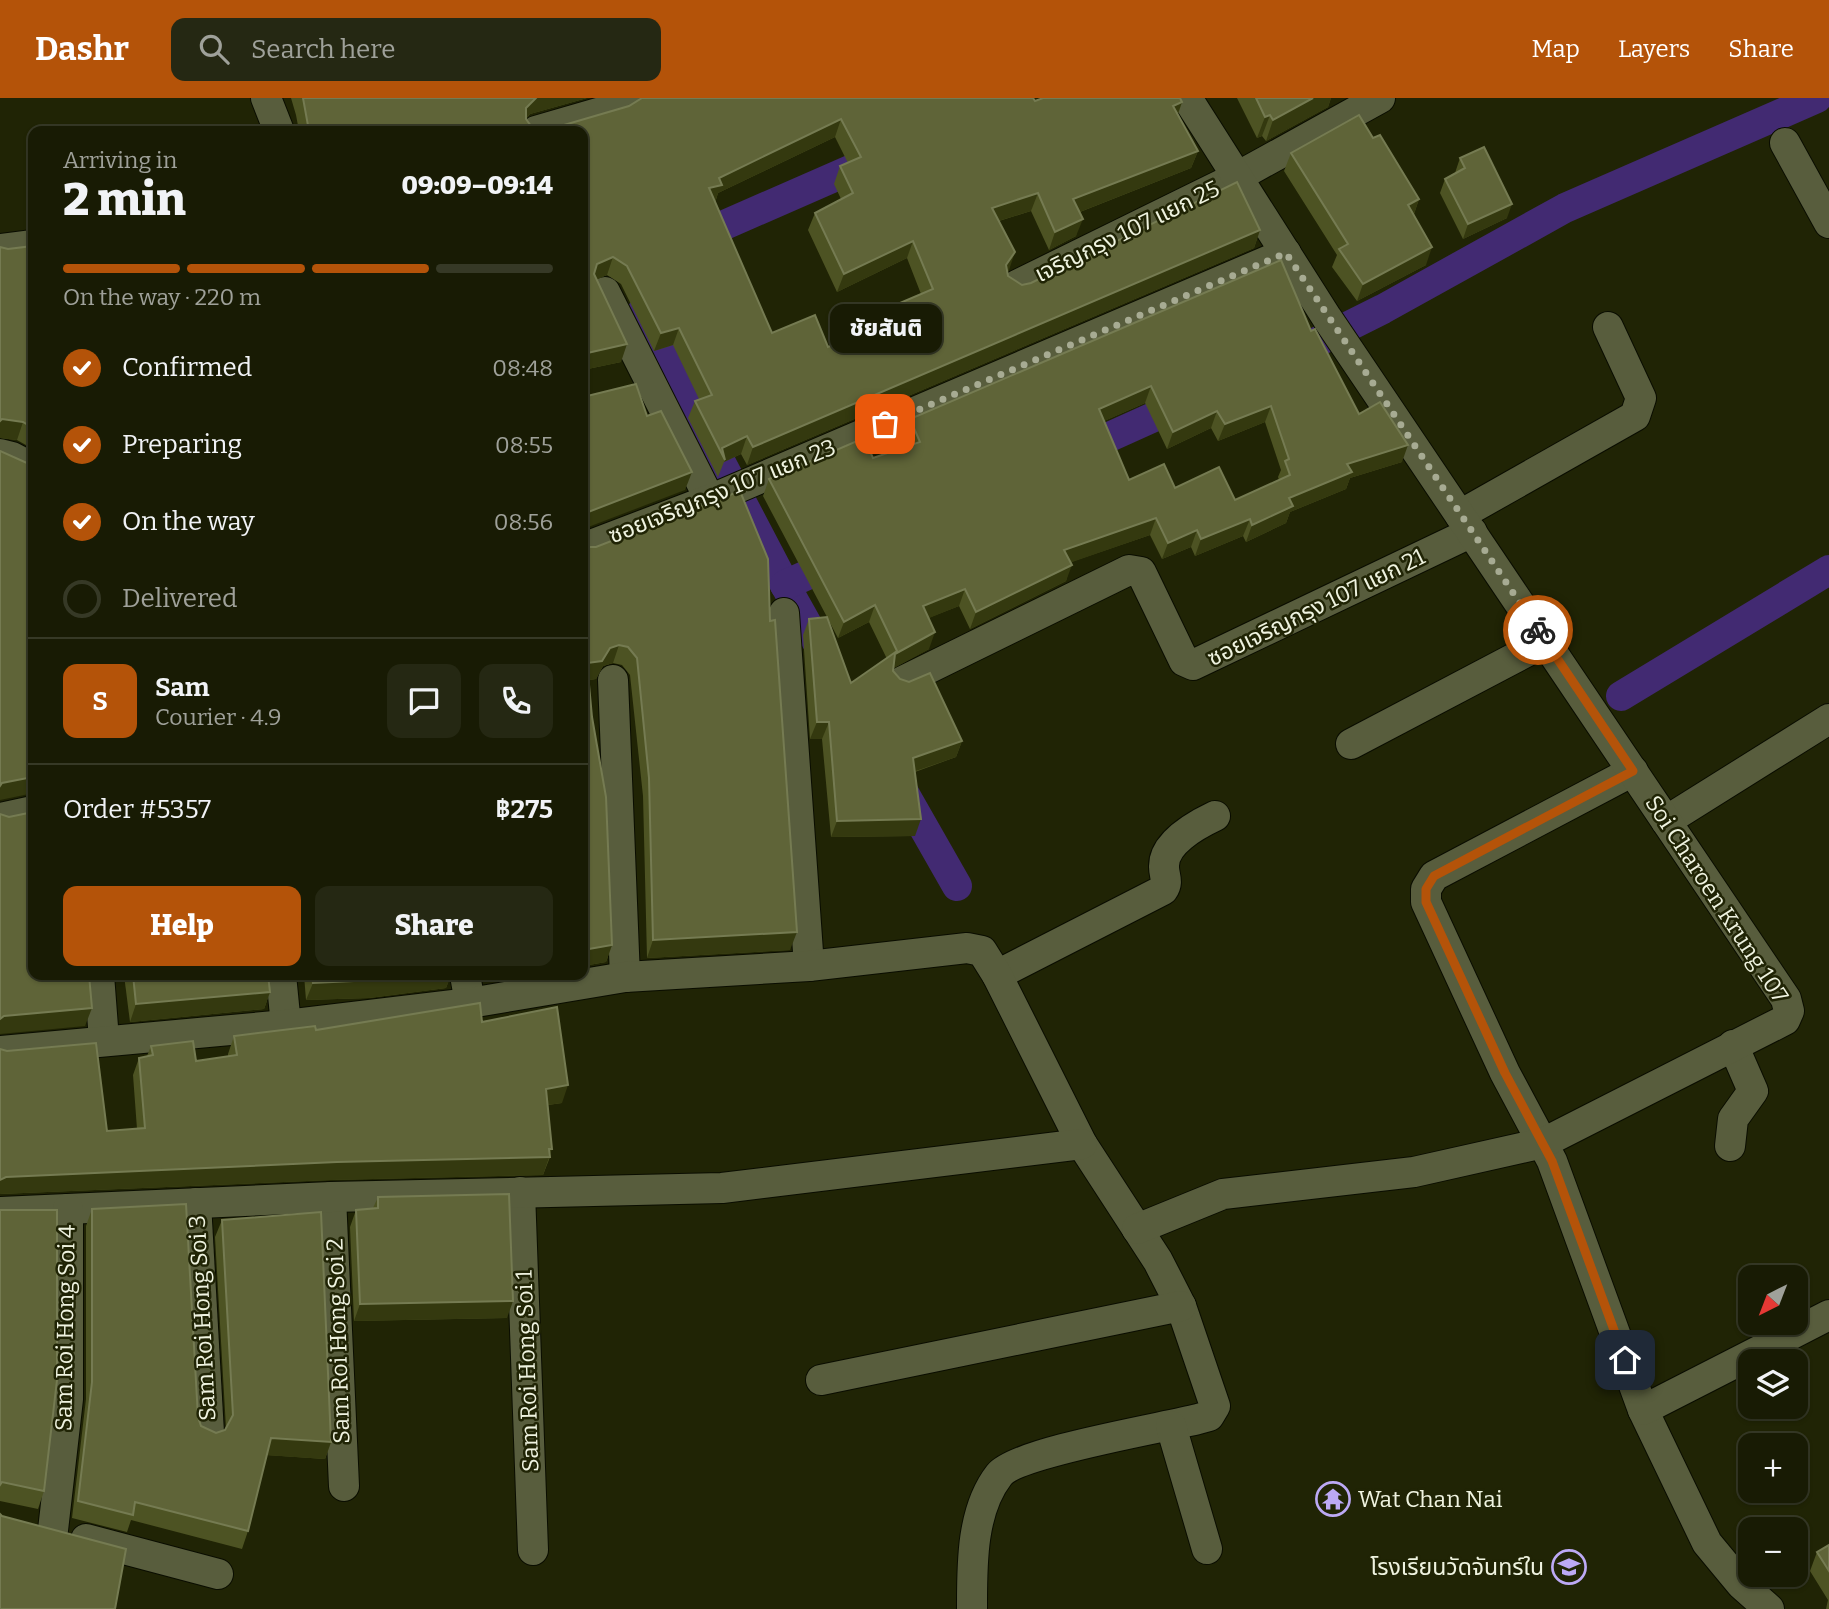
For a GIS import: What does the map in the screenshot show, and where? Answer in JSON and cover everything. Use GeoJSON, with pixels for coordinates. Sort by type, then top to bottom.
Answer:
{"type":"FeatureCollection","features":[{"type":"Feature","properties":{"kind":"street"},"geometry":{"type":"LineString","coordinates":[[267,98],[277,126]]}},
{"type":"Feature","properties":{"kind":"street"},"geometry":{"type":"LineString","coordinates":[[553,126],[615,108],[634,98]]}},
{"type":"Feature","properties":{"kind":"street","name":"Soi Charoen Krung 107"},"geometry":{"type":"LineString","coordinates":[[1137,1228],[1223,1194],[1414,1172],[1544,1143],[1785,1020],[1789,1011],[1786,999],[1334,328],[1187,98]]}},
{"type":"Feature","properties":{"kind":"street","name":"เจริญกรุง 107 แยก 25"},"geometry":{"type":"LineString","coordinates":[[1017,285],[1237,177],[1380,98]]}},
{"type":"Feature","properties":{"kind":"street"},"geometry":{"type":"LineString","coordinates":[[1785,143],[1829,223]]}},
{"type":"Feature","properties":{"kind":"street"},"geometry":{"type":"LineString","coordinates":[[0,248],[28,245]]}},
{"type":"Feature","properties":{"kind":"street","name":"ซอยเจริญกรุง 107 แยก 23"},"geometry":{"type":"LineString","coordinates":[[588,546],[712,499],[1286,253]]}},
{"type":"Feature","properties":{"kind":"street"},"geometry":{"type":"LineString","coordinates":[[605,292],[712,499]]}},
{"type":"Feature","properties":{"kind":"street"},"geometry":{"type":"LineString","coordinates":[[1466,524],[1635,416],[1641,398],[1608,327]]}},
{"type":"Feature","properties":{"kind":"street"},"geometry":{"type":"LineString","coordinates":[[0,454],[28,466]]}},
{"type":"Feature","properties":{"kind":"street","name":"ซอยเจริญกรุง 107 แยก 21"},"geometry":{"type":"LineString","coordinates":[[903,681],[1129,570],[1136,569],[1141,572],[1184,661],[1193,665],[1466,524]]}},
{"type":"Feature","properties":{"kind":"street"},"geometry":{"type":"LineString","coordinates":[[784,613],[810,966]]}},
{"type":"Feature","properties":{"kind":"street"},"geometry":{"type":"LineString","coordinates":[[1351,744],[1545,642]]}},
{"type":"Feature","properties":{"kind":"street"},"geometry":{"type":"LineString","coordinates":[[613,680],[625,977]]}},
{"type":"Feature","properties":{"kind":"street"},"geometry":{"type":"LineString","coordinates":[[1666,821],[1829,719]]}},
{"type":"Feature","properties":{"kind":"street"},"geometry":{"type":"LineString","coordinates":[[1633,771],[1434,876],[1426,889],[1426,902],[1505,1073],[1544,1143],[1643,1410],[1707,1543],[1741,1584],[1769,1609]]}},
{"type":"Feature","properties":{"kind":"street"},"geometry":{"type":"LineString","coordinates":[[0,818],[28,812]]}},
{"type":"Feature","properties":{"kind":"street"},"geometry":{"type":"LineString","coordinates":[[997,975],[1163,890],[1167,884],[1165,858],[1169,851],[1201,823],[1215,816]]}},
{"type":"Feature","properties":{"kind":"street"},"geometry":{"type":"LineString","coordinates":[[588,980],[810,966],[967,948],[982,951],[997,975],[1082,1144],[1137,1228],[1181,1306],[1216,1406],[1209,1416],[1032,1457],[1000,1473],[989,1493],[974,1538],[972,1609]]}},
{"type":"Feature","properties":{"kind":"street"},"geometry":{"type":"LineString","coordinates":[[99,980],[104,1040]]}},
{"type":"Feature","properties":{"kind":"street"},"geometry":{"type":"LineString","coordinates":[[282,980],[286,1025]]}},
{"type":"Feature","properties":{"kind":"street"},"geometry":{"type":"LineString","coordinates":[[0,1051],[286,1025],[467,989],[586,980]]}},
{"type":"Feature","properties":{"kind":"street"},"geometry":{"type":"LineString","coordinates":[[1730,1146],[1733,1119],[1753,1091],[1733,1045]]}},
{"type":"Feature","properties":{"kind":"street"},"geometry":{"type":"LineString","coordinates":[[0,1212],[331,1196],[722,1188],[1082,1144]]}},
{"type":"Feature","properties":{"kind":"street","name":"Sam Roi Hong Soi 1"},"geometry":{"type":"LineString","coordinates":[[520,1192],[533,1550]]}},
{"type":"Feature","properties":{"kind":"street","name":"Sam Roi Hong Soi 2"},"geometry":{"type":"LineString","coordinates":[[331,1196],[344,1486]]}},
{"type":"Feature","properties":{"kind":"street","name":"Sam Roi Hong Soi 3"},"geometry":{"type":"LineString","coordinates":[[196,1203],[209,1433]]}},
{"type":"Feature","properties":{"kind":"street","name":"Sam Roi Hong Soi 4"},"geometry":{"type":"LineString","coordinates":[[68,1209],[68,1399],[39,1527],[218,1574]]}},
{"type":"Feature","properties":{"kind":"street"},"geometry":{"type":"LineString","coordinates":[[821,1380],[1181,1306]]}},
{"type":"Feature","properties":{"kind":"street"},"geometry":{"type":"LineString","coordinates":[[1643,1410],[1829,1315]]}},
{"type":"Feature","properties":{"kind":"street"},"geometry":{"type":"LineString","coordinates":[[1171,1426],[1207,1549]]}},
{"type":"Feature","properties":{"kind":"building"},"geometry":{"type":"Polygon","coordinates":[[[303,98],[536,98],[526,108],[526,119],[531,126],[308,126],[303,98]]]}},
{"type":"Feature","properties":{"kind":"building"},"geometry":{"type":"Polygon","coordinates":[[[642,98],[1033,98],[1035,101],[1043,98],[1180,98],[1182,102],[1173,106],[1198,151],[1073,199],[1083,219],[1055,232],[1038,193],[992,208],[1015,252],[1006,265],[1008,276],[1022,285],[1031,283],[1237,182],[1260,230],[753,447],[747,436],[722,448],[725,460],[695,401],[712,395],[679,328],[661,333],[627,266],[613,257],[597,264],[594,274],[627,344],[588,353],[588,126],[561,126],[629,106],[642,98]],[[841,119],[719,178],[722,185],[709,188],[772,333],[815,315],[828,347],[873,329],[867,317],[933,289],[913,241],[844,274],[815,213],[853,193],[840,166],[861,157],[841,119]]]}},
{"type":"Feature","properties":{"kind":"building"},"geometry":{"type":"Polygon","coordinates":[[[1256,98],[1313,98],[1273,120],[1270,115],[1265,117],[1256,98]]]}},
{"type":"Feature","properties":{"kind":"building"},"geometry":{"type":"Polygon","coordinates":[[[1359,115],[1373,138],[1380,135],[1419,199],[1408,205],[1432,247],[1363,284],[1339,249],[1348,244],[1291,153],[1359,115]]]}},
{"type":"Feature","properties":{"kind":"building"},"geometry":{"type":"Polygon","coordinates":[[[1484,147],[1512,204],[1468,224],[1445,179],[1465,168],[1460,158],[1484,147]]]}},
{"type":"Feature","properties":{"kind":"building"},"geometry":{"type":"Polygon","coordinates":[[[0,247],[8,249],[28,247],[28,425],[2,419],[0,421],[0,247]]]}},
{"type":"Feature","properties":{"kind":"building"},"geometry":{"type":"Polygon","coordinates":[[[1281,260],[1311,331],[1315,329],[1359,414],[1380,402],[1408,445],[1347,464],[1352,472],[1289,498],[1293,506],[1252,525],[1250,519],[1201,539],[1197,530],[1168,543],[1156,518],[1064,550],[1072,565],[976,612],[965,589],[923,606],[935,632],[895,654],[893,671],[900,679],[909,682],[930,673],[962,741],[913,758],[921,819],[837,821],[829,722],[817,722],[809,619],[827,617],[851,683],[897,651],[875,605],[844,622],[769,479],[864,438],[873,458],[920,442],[910,419],[1281,260]],[[1151,386],[1099,409],[1129,480],[1164,464],[1175,488],[1219,467],[1235,500],[1290,475],[1285,461],[1289,459],[1271,406],[1225,424],[1217,411],[1173,432],[1151,386]]]}},
{"type":"Feature","properties":{"kind":"building"},"geometry":{"type":"Polygon","coordinates":[[[636,384],[647,416],[661,411],[692,472],[588,512],[588,396],[636,384]]]}},
{"type":"Feature","properties":{"kind":"building"},"geometry":{"type":"Polygon","coordinates":[[[0,451],[27,463],[28,466],[28,778],[2,783],[0,786],[0,451]]]}},
{"type":"Feature","properties":{"kind":"building"},"geometry":{"type":"Polygon","coordinates":[[[740,491],[768,559],[770,621],[775,620],[797,932],[653,940],[649,778],[637,658],[628,647],[619,645],[610,648],[602,661],[588,663],[588,547],[596,547],[740,491]]]}},
{"type":"Feature","properties":{"kind":"building"},"geometry":{"type":"Polygon","coordinates":[[[588,674],[592,717],[606,797],[612,945],[588,949],[588,674]]]}},
{"type":"Feature","properties":{"kind":"building"},"geometry":{"type":"Polygon","coordinates":[[[28,813],[28,980],[89,980],[92,1008],[4,1016],[0,1019],[0,814],[9,817],[28,813]]]}},
{"type":"Feature","properties":{"kind":"building"},"geometry":{"type":"Polygon","coordinates":[[[134,980],[269,980],[270,992],[136,1004],[134,980]]]}},
{"type":"Feature","properties":{"kind":"building"},"geometry":{"type":"Polygon","coordinates":[[[313,980],[375,980],[313,983],[313,980]]]}},
{"type":"Feature","properties":{"kind":"building"},"geometry":{"type":"Polygon","coordinates":[[[480,1003],[482,1022],[557,1007],[568,1085],[546,1089],[552,1149],[549,1149],[550,1157],[337,1162],[6,1177],[0,1180],[0,1049],[7,1051],[96,1043],[107,1131],[145,1128],[139,1058],[153,1055],[151,1046],[193,1041],[196,1061],[237,1055],[234,1036],[315,1026],[316,1030],[480,1003]]]}},
{"type":"Feature","properties":{"kind":"building"},"geometry":{"type":"Polygon","coordinates":[[[509,1194],[513,1301],[360,1304],[356,1210],[378,1208],[378,1197],[509,1194]]]}},
{"type":"Feature","properties":{"kind":"building"},"geometry":{"type":"Polygon","coordinates":[[[186,1204],[198,1417],[201,1426],[216,1433],[225,1430],[233,1415],[222,1220],[321,1212],[331,1442],[271,1438],[248,1531],[135,1502],[133,1515],[78,1501],[92,1382],[92,1209],[186,1204]]]}},
{"type":"Feature","properties":{"kind":"building"},"geometry":{"type":"Polygon","coordinates":[[[0,1210],[57,1210],[57,1380],[44,1491],[2,1482],[0,1485],[0,1210]]]}},
{"type":"Feature","properties":{"kind":"building"},"geometry":{"type":"Polygon","coordinates":[[[0,1514],[126,1549],[115,1609],[0,1609],[0,1514]]]}},
{"type":"Feature","properties":{"kind":"building"},"geometry":{"type":"Polygon","coordinates":[[[1829,1545],[1829,1571],[1817,1552],[1829,1545]]]}},
{"type":"Feature","properties":{"kind":"waterway"},"geometry":{"type":"LineString","coordinates":[[1315,343],[1383,309],[1565,208],[1817,98]]}},
{"type":"Feature","properties":{"kind":"waterway"},"geometry":{"type":"LineString","coordinates":[[688,241],[873,160]]}},
{"type":"Feature","properties":{"kind":"waterway"},"geometry":{"type":"LineString","coordinates":[[642,312],[826,658]]}},
{"type":"Feature","properties":{"kind":"waterway"},"geometry":{"type":"LineString","coordinates":[[1076,452],[1187,402]]}},
{"type":"Feature","properties":{"kind":"waterway"},"geometry":{"type":"LineString","coordinates":[[785,585],[840,560]]}},
{"type":"Feature","properties":{"kind":"waterway"},"geometry":{"type":"LineString","coordinates":[[1621,696],[1829,570]]}},
{"type":"Feature","properties":{"kind":"waterway"},"geometry":{"type":"LineString","coordinates":[[900,786],[957,886]]}},
{"type":"Feature","properties":{"kind":"way so far"},"geometry":{"type":"LineString","coordinates":[[885,424],[1286,253],[1538,630]]}},
{"type":"Feature","properties":{"kind":"place","name":"ชัยสันติ"},"geometry":{"type":"Point","coordinates":[885,424]}},
{"type":"Feature","properties":{"kind":"place","name":"Wat Chan Nai"},"geometry":{"type":"Point","coordinates":[1333,1499]}},
{"type":"Feature","properties":{"kind":"place","name":"โรงเรียนวัดจันทร์ใน"},"geometry":{"type":"Point","coordinates":[1569,1567]}},
{"type":"Feature","properties":{"kind":"route"},"geometry":{"type":"LineString","coordinates":[[1538,630],[1633,771],[1434,876],[1426,889],[1426,902],[1505,1073],[1552,1161],[1625,1360]]}}]}
